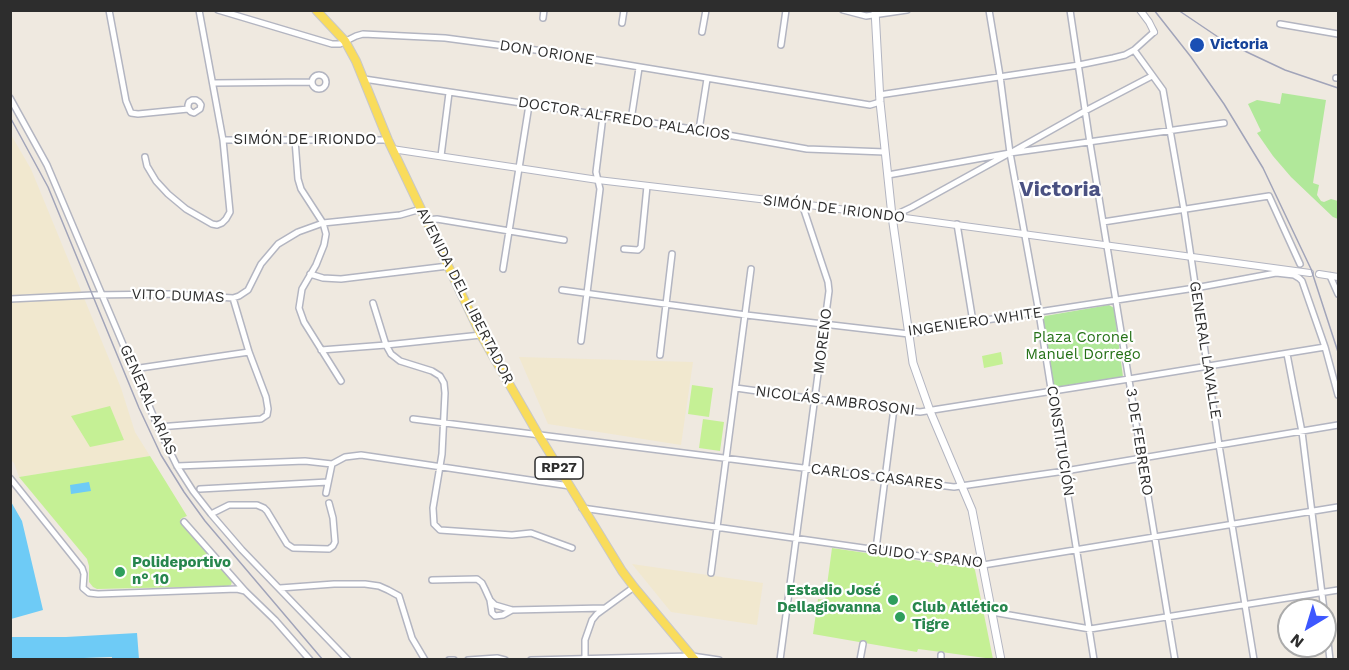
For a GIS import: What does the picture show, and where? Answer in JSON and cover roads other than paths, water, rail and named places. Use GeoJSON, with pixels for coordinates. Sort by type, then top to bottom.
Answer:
{"type":"FeatureCollection","features":[{"type":"Feature","properties":{"kind":"main road","name":"AVENIDA DEL LIBERTADOR"},"geometry":{"type":"LineString","coordinates":[[316,10],[345,41],[357,62],[388,140],[481,335],[538,434],[582,508],[634,587],[693,658]]}},
{"type":"Feature","properties":{"kind":"main road"},"geometry":{"type":"LineString","coordinates":[[874,13],[892,216],[913,363],[930,411],[972,510],[1001,660]]}},
{"type":"Feature","properties":{"kind":"street"},"geometry":{"type":"LineString","coordinates":[[109,10],[126,101],[131,113],[188,109]]}},
{"type":"Feature","properties":{"kind":"street"},"geometry":{"type":"LineString","coordinates":[[145,157],[156,182],[186,209],[212,224],[222,223],[226,219],[230,212],[223,140],[200,10]]}},
{"type":"Feature","properties":{"kind":"street","name":"DON ORIONE"},"geometry":{"type":"LineString","coordinates":[[218,10],[332,44],[340,44],[363,34],[445,38],[543,51],[870,105],[880,98],[1125,55],[1154,32]]}},
{"type":"Feature","properties":{"kind":"street"},"geometry":{"type":"LineString","coordinates":[[543,18],[544,10]]}},
{"type":"Feature","properties":{"kind":"street"},"geometry":{"type":"LineString","coordinates":[[622,23],[624,10]]}},
{"type":"Feature","properties":{"kind":"street"},"geometry":{"type":"LineString","coordinates":[[702,32],[706,10]]}},
{"type":"Feature","properties":{"kind":"street"},"geometry":{"type":"LineString","coordinates":[[781,45],[786,10]]}},
{"type":"Feature","properties":{"kind":"street"},"geometry":{"type":"LineString","coordinates":[[843,10],[866,16],[874,13],[907,10]]}},
{"type":"Feature","properties":{"kind":"street","name":"CONSTITUCIÓN"},"geometry":{"type":"LineString","coordinates":[[989,10],[1010,153],[1052,391],[1094,660]]}},
{"type":"Feature","properties":{"kind":"street","name":"3 DE FEBRERO"},"geometry":{"type":"LineString","coordinates":[[1070,10],[1175,660]]}},
{"type":"Feature","properties":{"kind":"street"},"geometry":{"type":"LineString","coordinates":[[1138,10],[1149,22],[1154,32]]}},
{"type":"Feature","properties":{"kind":"street"},"geometry":{"type":"LineString","coordinates":[[1280,24],[1338,34]]}},
{"type":"Feature","properties":{"kind":"street","name":"GENERAL LAVALLE"},"geometry":{"type":"LineString","coordinates":[[1134,50],[1163,90],[1184,210],[1254,660]]}},
{"type":"Feature","properties":{"kind":"street"},"geometry":{"type":"LineString","coordinates":[[631,120],[639,68]]}},
{"type":"Feature","properties":{"kind":"street"},"geometry":{"type":"LineString","coordinates":[[892,216],[1152,76]]}},
{"type":"Feature","properties":{"kind":"street","name":"DOCTOR ALFREDO PALACIOS"},"geometry":{"type":"LineString","coordinates":[[364,79],[807,148],[885,152]]}},
{"type":"Feature","properties":{"kind":"street"},"geometry":{"type":"LineString","coordinates":[[699,130],[707,79]]}},
{"type":"Feature","properties":{"kind":"street"},"geometry":{"type":"LineString","coordinates":[[214,83],[312,82]]}},
{"type":"Feature","properties":{"kind":"street"},"geometry":{"type":"LineString","coordinates":[[441,156],[450,93]]}},
{"type":"Feature","properties":{"kind":"street","name":"GENERAL ARIAS"},"geometry":{"type":"LineString","coordinates":[[10,98],[46,165],[158,427],[177,466],[211,514],[250,559],[348,660]]}},
{"type":"Feature","properties":{"kind":"street"},"geometry":{"type":"LineString","coordinates":[[503,269],[529,105]]}},
{"type":"Feature","properties":{"kind":"street"},"geometry":{"type":"LineString","coordinates":[[581,341],[600,189],[596,172],[603,116]]}},
{"type":"Feature","properties":{"kind":"street"},"geometry":{"type":"LineString","coordinates":[[888,175],[1010,153],[1224,123]]}},
{"type":"Feature","properties":{"kind":"street","name":"SIMÓN DE IRIONDO"},"geometry":{"type":"LineString","coordinates":[[223,140],[388,140]]}},
{"type":"Feature","properties":{"kind":"street"},"geometry":{"type":"LineString","coordinates":[[295,140],[301,189],[323,223],[326,234],[316,265],[302,290],[299,308],[304,322],[341,381]]}},
{"type":"Feature","properties":{"kind":"street","name":"SIMÓN DE IRIONDO"},"geometry":{"type":"LineString","coordinates":[[392,148],[598,180],[957,224],[1276,271],[1294,275],[1302,281],[1325,347]]}},
{"type":"Feature","properties":{"kind":"street"},"geometry":{"type":"LineString","coordinates":[[624,249],[638,250],[641,248],[647,186]]}},
{"type":"Feature","properties":{"kind":"street"},"geometry":{"type":"LineString","coordinates":[[1103,222],[1269,196],[1300,264]]}},
{"type":"Feature","properties":{"kind":"street","name":"MORENO"},"geometry":{"type":"LineString","coordinates":[[780,660],[829,291],[802,204]]}},
{"type":"Feature","properties":{"kind":"street","name":"VITO DUMAS"},"geometry":{"type":"LineString","coordinates":[[10,299],[170,294],[233,298],[248,290],[261,264],[278,244],[298,232],[323,223],[400,215],[421,209]]}},
{"type":"Feature","properties":{"kind":"street"},"geometry":{"type":"LineString","coordinates":[[426,220],[437,219],[564,240]]}},
{"type":"Feature","properties":{"kind":"street"},"geometry":{"type":"LineString","coordinates":[[957,224],[972,322]]}},
{"type":"Feature","properties":{"kind":"street"},"geometry":{"type":"LineString","coordinates":[[660,355],[672,254]]}},
{"type":"Feature","properties":{"kind":"street"},"geometry":{"type":"LineString","coordinates":[[310,274],[323,278],[341,279],[448,266]]}},
{"type":"Feature","properties":{"kind":"street"},"geometry":{"type":"LineString","coordinates":[[711,573],[752,269]]}},
{"type":"Feature","properties":{"kind":"street"},"geometry":{"type":"LineString","coordinates":[[1276,271],[1310,273]]}},
{"type":"Feature","properties":{"kind":"street","name":"INGENIERO WHITE"},"geometry":{"type":"LineString","coordinates":[[562,290],[909,334],[972,322],[1196,288],[1276,271]]}},
{"type":"Feature","properties":{"kind":"street"},"geometry":{"type":"LineString","coordinates":[[1319,274],[1338,278]]}},
{"type":"Feature","properties":{"kind":"street"},"geometry":{"type":"LineString","coordinates":[[1330,276],[1338,294]]}},
{"type":"Feature","properties":{"kind":"street"},"geometry":{"type":"LineString","coordinates":[[158,427],[261,419],[267,415],[266,397],[249,352],[233,298]]}},
{"type":"Feature","properties":{"kind":"street"},"geometry":{"type":"LineString","coordinates":[[373,303],[391,354],[400,362],[432,371],[440,376],[444,383],[441,466],[433,507],[434,524],[437,528],[512,536],[531,533],[572,548]]}},
{"type":"Feature","properties":{"kind":"street"},"geometry":{"type":"LineString","coordinates":[[321,350],[481,335]]}},
{"type":"Feature","properties":{"kind":"street"},"geometry":{"type":"LineString","coordinates":[[1325,347],[1338,395]]}},
{"type":"Feature","properties":{"kind":"street","name":"NICOLÁS AMBROSONI"},"geometry":{"type":"LineString","coordinates":[[736,388],[920,412],[1325,347]]}},
{"type":"Feature","properties":{"kind":"street"},"geometry":{"type":"LineString","coordinates":[[134,369],[249,352]]}},
{"type":"Feature","properties":{"kind":"street"},"geometry":{"type":"LineString","coordinates":[[1287,354],[1302,432],[1323,598]]}},
{"type":"Feature","properties":{"kind":"street"},"geometry":{"type":"LineString","coordinates":[[876,549],[894,408]]}},
{"type":"Feature","properties":{"kind":"street","name":"CARLOS CASARES"},"geometry":{"type":"LineString","coordinates":[[413,419],[962,487],[1338,425]]}},
{"type":"Feature","properties":{"kind":"street"},"geometry":{"type":"LineString","coordinates":[[177,466],[305,461],[332,464],[345,457],[362,455],[570,486]]}},
{"type":"Feature","properties":{"kind":"street"},"geometry":{"type":"LineString","coordinates":[[326,494],[332,464]]}},
{"type":"Feature","properties":{"kind":"street"},"geometry":{"type":"LineString","coordinates":[[10,478],[82,568],[84,574],[82,584],[85,591],[93,594],[237,589],[245,591]]}},
{"type":"Feature","properties":{"kind":"street"},"geometry":{"type":"LineString","coordinates":[[200,489],[328,482]]}},
{"type":"Feature","properties":{"kind":"street"},"geometry":{"type":"LineString","coordinates":[[211,514],[229,505],[257,505],[267,511],[287,544],[293,548],[329,549],[335,542],[333,518],[328,503]]}},
{"type":"Feature","properties":{"kind":"street","name":"GUIDO Y SPANO"},"geometry":{"type":"LineString","coordinates":[[582,508],[983,565],[1338,507]]}},
{"type":"Feature","properties":{"kind":"street"},"geometry":{"type":"LineString","coordinates":[[184,522],[308,657],[300,660]]}},
{"type":"Feature","properties":{"kind":"street"},"geometry":{"type":"LineString","coordinates":[[432,580],[477,579],[482,583],[490,600],[492,614],[503,615],[512,610]]}},
{"type":"Feature","properties":{"kind":"street"},"geometry":{"type":"LineString","coordinates":[[280,588],[334,584],[365,585],[379,586],[395,593],[399,597],[412,638],[425,660]]}},
{"type":"Feature","properties":{"kind":"street"},"geometry":{"type":"LineString","coordinates":[[585,659],[585,640],[592,620],[634,587]]}},
{"type":"Feature","properties":{"kind":"street"},"geometry":{"type":"LineString","coordinates":[[992,612],[1090,629],[1338,590]]}},
{"type":"Feature","properties":{"kind":"street"},"geometry":{"type":"LineString","coordinates":[[490,600],[495,605],[512,610],[605,608]]}},
{"type":"Feature","properties":{"kind":"street"},"geometry":{"type":"LineString","coordinates":[[860,660],[863,644]]}},
{"type":"Feature","properties":{"kind":"street"},"geometry":{"type":"LineString","coordinates":[[468,660],[497,658],[505,660]]}},
{"type":"Feature","properties":{"kind":"street"},"geometry":{"type":"LineString","coordinates":[[531,660],[693,658],[719,660]]}},
{"type":"Feature","properties":{"kind":"street"},"geometry":{"type":"LineString","coordinates":[[449,660],[454,660]]}},
{"type":"Feature","properties":{"kind":"water"},"geometry":{"type":"Polygon","coordinates":[[[89,482],[91,491],[71,494],[70,485],[89,482]]]}},
{"type":"Feature","properties":{"kind":"water"},"geometry":{"type":"Polygon","coordinates":[[[10,500],[22,521],[43,610],[11,619],[10,500]]]}},
{"type":"Feature","properties":{"kind":"water"},"geometry":{"type":"Polygon","coordinates":[[[137,633],[139,659],[112,659],[112,657],[11,659],[11,637],[137,633]]]}},
{"type":"Feature","properties":{"kind":"tram line"},"geometry":{"type":"LineString","coordinates":[[10,117],[48,187],[139,408],[161,455],[205,521],[323,660]]}},
{"type":"Feature","properties":{"kind":"railway"},"geometry":{"type":"LineString","coordinates":[[1154,10],[1224,104],[1263,168],[1311,269],[1338,352]]}},
{"type":"Feature","properties":{"kind":"railway"},"geometry":{"type":"LineString","coordinates":[[1178,10],[1224,41],[1285,70],[1338,88]]}},
{"type":"Feature","properties":{"kind":"place","name":"Victoria"},"geometry":{"type":"Point","coordinates":[1197,45]}},
{"type":"Feature","properties":{"kind":"place","name":"Polideportivo n° 10"},"geometry":{"type":"Point","coordinates":[120,572]}},
{"type":"Feature","properties":{"kind":"place","name":"Estadio José Dellagiovanna"},"geometry":{"type":"Point","coordinates":[893,600]}},
{"type":"Feature","properties":{"kind":"place","name":"Club Atlético Tigre"},"geometry":{"type":"Point","coordinates":[900,617]}},
{"type":"Feature","properties":{"kind":"district","name":"Victoria"},"geometry":{"type":"Point","coordinates":[1060,190]}},
{"type":"Feature","properties":{"kind":"park label","name":"Plaza Coronel Manuel Dorrego"},"geometry":{"type":"Point","coordinates":[1083,346]}}]}
